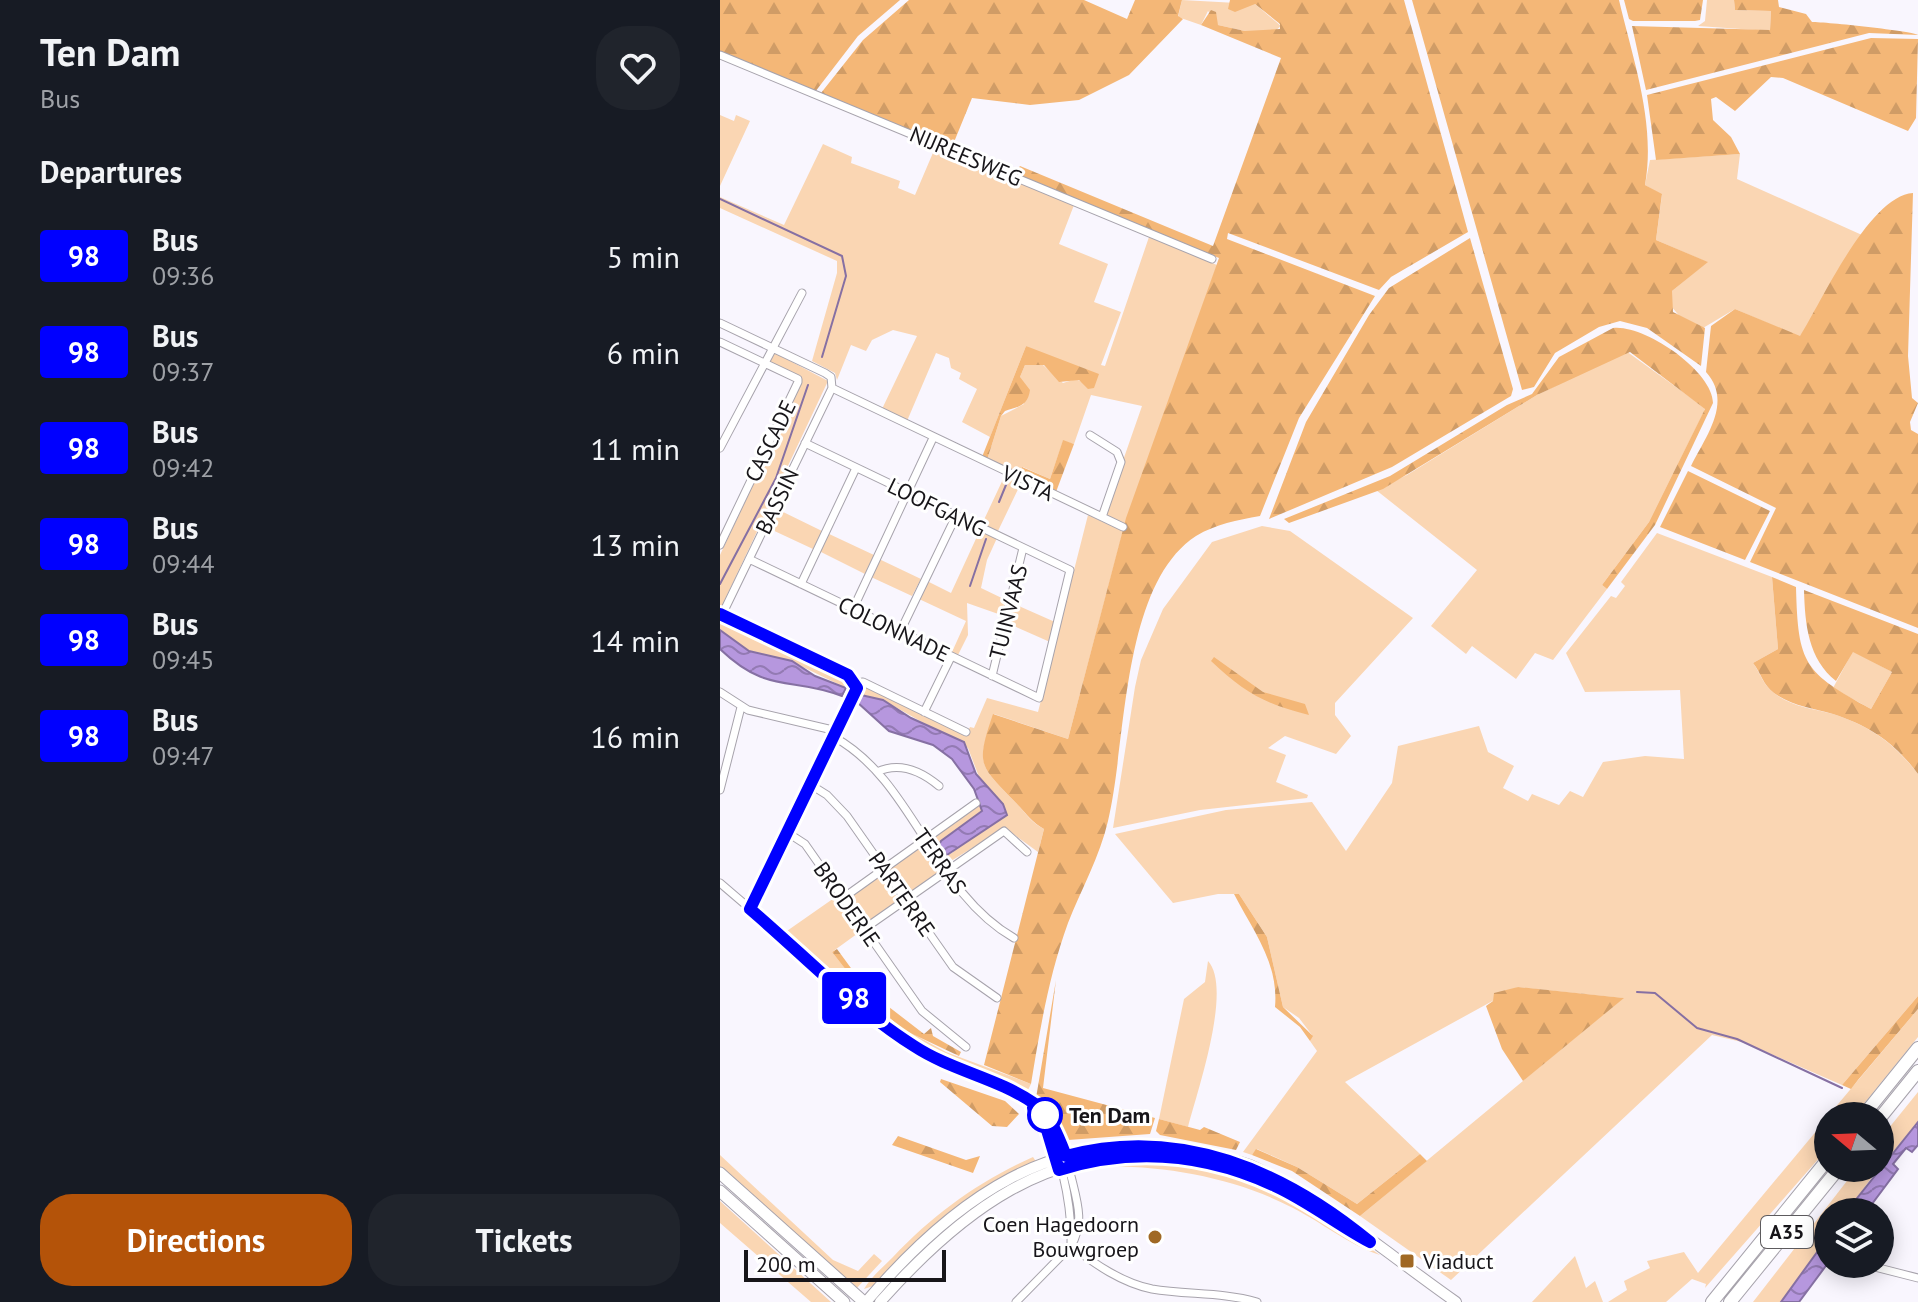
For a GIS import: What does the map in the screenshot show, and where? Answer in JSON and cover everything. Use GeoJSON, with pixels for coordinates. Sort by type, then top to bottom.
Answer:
{"type":"FeatureCollection","features":[{"type":"Feature","properties":{"kind":"highway"},"geometry":{"type":"LineString","coordinates":[[1874,1102],[1918,1048]]}},
{"type":"Feature","properties":{"kind":"highway"},"geometry":{"type":"LineString","coordinates":[[1893,1102],[1918,1071]]}},
{"type":"Feature","properties":{"kind":"highway","name":"A35"},"geometry":{"type":"LineString","coordinates":[[1712,1302],[1814,1176]]}},
{"type":"Feature","properties":{"kind":"highway","name":"A35"},"geometry":{"type":"LineString","coordinates":[[1730,1302],[1828,1182]]}},
{"type":"Feature","properties":{"kind":"main road"},"geometry":{"type":"LineString","coordinates":[[720,1173],[865,1302],[912,1249],[961,1207],[992,1188],[1114,1147],[1150,1147],[1243,1163],[1313,1200],[1456,1302]]}},
{"type":"Feature","properties":{"kind":"main road"},"geometry":{"type":"LineString","coordinates":[[880,1302],[937,1241],[975,1210],[1062,1163]]}},
{"type":"Feature","properties":{"kind":"main road"},"geometry":{"type":"LineString","coordinates":[[720,1191],[844,1302]]}},
{"type":"Feature","properties":{"kind":"street","name":"NIJREESWEG"},"geometry":{"type":"LineString","coordinates":[[720,55],[1212,259]]}},
{"type":"Feature","properties":{"kind":"street"},"geometry":{"type":"LineString","coordinates":[[720,448],[802,293]]}},
{"type":"Feature","properties":{"kind":"street","name":"VISTA"},"geometry":{"type":"LineString","coordinates":[[720,323],[828,375],[832,388],[1123,527]]}},
{"type":"Feature","properties":{"kind":"street"},"geometry":{"type":"LineString","coordinates":[[720,342],[766,364]]}},
{"type":"Feature","properties":{"kind":"street","name":"CASCADE"},"geometry":{"type":"LineString","coordinates":[[720,545],[798,379],[766,364]]}},
{"type":"Feature","properties":{"kind":"street","name":"BASSIN"},"geometry":{"type":"LineString","coordinates":[[721,614],[832,388]]}},
{"type":"Feature","properties":{"kind":"street"},"geometry":{"type":"LineString","coordinates":[[1090,435],[1117,452],[1121,462],[1102,517]]}},
{"type":"Feature","properties":{"kind":"street"},"geometry":{"type":"LineString","coordinates":[[853,609],[933,438]]}},
{"type":"Feature","properties":{"kind":"street","name":"LOOFGANG"},"geometry":{"type":"LineString","coordinates":[[805,443],[1070,570],[1039,698]]}},
{"type":"Feature","properties":{"kind":"street"},"geometry":{"type":"LineString","coordinates":[[801,584],[856,468]]}},
{"type":"Feature","properties":{"kind":"street"},"geometry":{"type":"LineString","coordinates":[[900,632],[956,516]]}},
{"type":"Feature","properties":{"kind":"street","name":"TUINVAAS"},"geometry":{"type":"LineString","coordinates":[[992,676],[1023,548]]}},
{"type":"Feature","properties":{"kind":"street","name":"COLONNADE"},"geometry":{"type":"LineString","coordinates":[[749,559],[1039,698]]}},
{"type":"Feature","properties":{"kind":"street"},"geometry":{"type":"LineString","coordinates":[[721,614],[844,673],[856,683],[863,682],[966,732]]}},
{"type":"Feature","properties":{"kind":"street"},"geometry":{"type":"LineString","coordinates":[[924,712],[951,657]]}},
{"type":"Feature","properties":{"kind":"street"},"geometry":{"type":"LineString","coordinates":[[750,909],[835,734],[856,683]]}},
{"type":"Feature","properties":{"kind":"street"},"geometry":{"type":"LineString","coordinates":[[720,692],[741,707],[835,734]]}},
{"type":"Feature","properties":{"kind":"street"},"geometry":{"type":"LineString","coordinates":[[720,790],[741,707]]}},
{"type":"Feature","properties":{"kind":"street","name":"TERRAS"},"geometry":{"type":"LineString","coordinates":[[835,734],[877,772],[972,908],[1014,938]]}},
{"type":"Feature","properties":{"kind":"street"},"geometry":{"type":"LineString","coordinates":[[877,772],[902,766],[926,775],[939,786]]}},
{"type":"Feature","properties":{"kind":"street","name":"PARTERRE"},"geometry":{"type":"LineString","coordinates":[[811,785],[827,795],[847,816],[953,967],[997,998]]}},
{"type":"Feature","properties":{"kind":"street"},"geometry":{"type":"LineString","coordinates":[[843,898],[976,803]]}},
{"type":"Feature","properties":{"kind":"street"},"geometry":{"type":"LineString","coordinates":[[864,929],[1004,831],[1027,852]]}},
{"type":"Feature","properties":{"kind":"street","name":"BRODERIE"},"geometry":{"type":"LineString","coordinates":[[788,833],[805,844],[922,1011],[966,1047]]}},
{"type":"Feature","properties":{"kind":"street"},"geometry":{"type":"LineString","coordinates":[[720,883],[901,1038],[930,1056],[1016,1092],[1053,1126],[1072,1217],[1071,1246],[1016,1302]]}},
{"type":"Feature","properties":{"kind":"street"},"geometry":{"type":"LineString","coordinates":[[1071,1246],[1109,1272],[1140,1286],[1213,1293],[1257,1302]]}},
{"type":"Feature","properties":{"kind":"street"},"geometry":{"type":"LineString","coordinates":[[1894,1272],[1918,1278]]}},
{"type":"Feature","properties":{"kind":"shaded area"},"geometry":{"type":"Polygon","coordinates":[[[1182,0],[1255,4],[1281,26],[1275,31],[1245,31],[1218,25],[1208,11],[1201,25],[1178,17],[1182,0]]]}},
{"type":"Feature","properties":{"kind":"shaded area"},"geometry":{"type":"Polygon","coordinates":[[[1707,0],[1734,0],[1735,10],[1771,11],[1770,31],[1698,26],[1705,21],[1707,0]]]}},
{"type":"Feature","properties":{"kind":"shaded area"},"geometry":{"type":"Polygon","coordinates":[[[720,115],[734,121],[736,115],[750,121],[720,186],[720,115]]]}},
{"type":"Feature","properties":{"kind":"shaded area"},"geometry":{"type":"Polygon","coordinates":[[[823,144],[852,157],[851,163],[900,181],[898,188],[915,195],[935,148],[1074,205],[1059,244],[1108,264],[1094,302],[1121,312],[1101,365],[1105,366],[1149,237],[1217,265],[1125,525],[1104,515],[1142,406],[1091,395],[1074,444],[1063,441],[1050,479],[1023,467],[1020,475],[987,460],[1001,416],[1024,404],[1020,377],[1025,365],[1043,365],[1063,383],[1076,379],[1094,388],[1026,346],[990,437],[962,422],[977,389],[959,379],[961,373],[951,368],[949,358],[936,353],[907,421],[882,409],[917,336],[893,330],[872,340],[866,351],[851,345],[837,380],[835,373],[812,361],[837,273],[837,261],[720,208],[720,197],[784,225],[823,144]]]}},
{"type":"Feature","properties":{"kind":"shaded area"},"geometry":{"type":"Polygon","coordinates":[[[1740,154],[1737,179],[1862,235],[1800,337],[1735,309],[1703,328],[1681,318],[1671,306],[1672,291],[1707,262],[1656,240],[1662,195],[1645,185],[1650,160],[1740,154]]]}},
{"type":"Feature","properties":{"kind":"shaded area"},"geometry":{"type":"Polygon","coordinates":[[[1626,351],[1705,408],[1704,412],[1649,522],[1602,585],[1607,589],[1553,660],[1535,653],[1516,679],[1472,646],[1466,654],[1431,626],[1477,570],[1376,490],[1407,475],[1537,395],[1626,351]]]}},
{"type":"Feature","properties":{"kind":"shaded area"},"geometry":{"type":"Polygon","coordinates":[[[775,353],[828,381],[720,610],[720,555],[801,383],[800,377],[769,363],[775,353]]]}},
{"type":"Feature","properties":{"kind":"shaded area"},"geometry":{"type":"Polygon","coordinates":[[[1005,475],[1021,483],[998,531],[982,524],[1005,475]]]}},
{"type":"Feature","properties":{"kind":"shaded area"},"geometry":{"type":"Polygon","coordinates":[[[777,509],[822,531],[813,549],[768,528],[777,509]]]}},
{"type":"Feature","properties":{"kind":"shaded area"},"geometry":{"type":"Polygon","coordinates":[[[1088,515],[1123,531],[1068,739],[994,714],[984,745],[984,764],[988,772],[1032,821],[1044,829],[1038,852],[1005,828],[946,864],[931,843],[933,837],[981,804],[982,811],[946,855],[952,853],[1003,804],[981,782],[968,748],[883,700],[857,693],[861,685],[966,735],[970,727],[974,728],[987,698],[1038,712],[1088,515]]]}},
{"type":"Feature","properties":{"kind":"shaded area"},"geometry":{"type":"Polygon","coordinates":[[[1262,526],[1290,531],[1413,618],[1335,703],[1335,715],[1351,736],[1336,754],[1285,736],[1268,748],[1286,755],[1276,782],[1308,795],[1307,798],[1200,810],[1113,828],[1141,660],[1163,609],[1212,542],[1262,526]]]}},
{"type":"Feature","properties":{"kind":"shaded area"},"geometry":{"type":"Polygon","coordinates":[[[980,530],[997,538],[987,560],[981,588],[1008,601],[1004,616],[967,603],[968,635],[958,655],[952,652],[966,621],[919,599],[927,581],[951,593],[980,530]]]}},
{"type":"Feature","properties":{"kind":"shaded area"},"geometry":{"type":"Polygon","coordinates":[[[827,533],[874,555],[865,574],[819,551],[827,533]]]}},
{"type":"Feature","properties":{"kind":"shaded area"},"geometry":{"type":"Polygon","coordinates":[[[1657,533],[1772,577],[1778,649],[1753,663],[1767,686],[1788,701],[1833,714],[1870,730],[1900,753],[1918,774],[1918,996],[1842,1085],[1746,1043],[1712,1035],[1451,1280],[1360,1216],[1623,998],[1518,987],[1345,1082],[1420,1154],[1357,1204],[1297,1167],[1257,1149],[1252,1155],[1243,1152],[1317,1051],[1310,1041],[1312,1035],[1299,1018],[1283,1007],[1267,937],[1239,894],[1218,894],[1173,903],[1115,834],[1226,810],[1312,802],[1346,851],[1392,783],[1398,746],[1479,726],[1488,752],[1514,766],[1503,788],[1528,801],[1532,794],[1559,805],[1570,791],[1583,797],[1603,762],[1645,756],[1684,759],[1680,690],[1585,692],[1566,653],[1611,596],[1616,598],[1625,586],[1621,582],[1657,533]]]}},
{"type":"Feature","properties":{"kind":"shaded area"},"geometry":{"type":"Polygon","coordinates":[[[879,559],[921,579],[912,596],[871,577],[879,559]]]}},
{"type":"Feature","properties":{"kind":"shaded area"},"geometry":{"type":"Polygon","coordinates":[[[1012,603],[1055,622],[1050,642],[1007,623],[1012,603]]]}},
{"type":"Feature","properties":{"kind":"shaded area"},"geometry":{"type":"Polygon","coordinates":[[[720,619],[850,681],[846,688],[803,667],[749,651],[720,630],[720,619]]]}},
{"type":"Feature","properties":{"kind":"shaded area"},"geometry":{"type":"Polygon","coordinates":[[[1853,651],[1892,672],[1871,709],[1833,688],[1853,651]]]}},
{"type":"Feature","properties":{"kind":"shaded area"},"geometry":{"type":"Polygon","coordinates":[[[924,845],[941,870],[912,892],[904,893],[890,872],[891,867],[924,845]]]}},
{"type":"Feature","properties":{"kind":"shaded area"},"geometry":{"type":"Polygon","coordinates":[[[881,874],[899,900],[868,923],[863,923],[849,898],[881,874]]]}},
{"type":"Feature","properties":{"kind":"shaded area"},"geometry":{"type":"Polygon","coordinates":[[[837,896],[861,931],[832,952],[858,985],[854,988],[897,1025],[946,1052],[1031,1084],[1027,1092],[909,1040],[784,933],[837,896]]]}},
{"type":"Feature","properties":{"kind":"shaded area"},"geometry":{"type":"Polygon","coordinates":[[[1208,961],[1215,974],[1215,1016],[1188,1127],[1159,1119],[1184,999],[1205,982],[1208,961]]]}},
{"type":"Feature","properties":{"kind":"shaded area"},"geometry":{"type":"Polygon","coordinates":[[[1918,1009],[1918,1037],[1865,1102],[1840,1102],[1918,1009]]]}},
{"type":"Feature","properties":{"kind":"shaded area"},"geometry":{"type":"Polygon","coordinates":[[[1918,1092],[1918,1122],[1894,1150],[1894,1122],[1918,1092]]]}},
{"type":"Feature","properties":{"kind":"shaded area"},"geometry":{"type":"Polygon","coordinates":[[[1814,1134],[1814,1164],[1705,1288],[1706,1284],[1692,1279],[1666,1302],[1608,1302],[1627,1290],[1624,1281],[1650,1268],[1647,1261],[1684,1252],[1698,1273],[1814,1134]]]}},
{"type":"Feature","properties":{"kind":"shaded area"},"geometry":{"type":"Polygon","coordinates":[[[720,1155],[833,1260],[858,1271],[874,1254],[882,1261],[856,1289],[720,1168],[720,1155]]]}},
{"type":"Feature","properties":{"kind":"shaded area"},"geometry":{"type":"Polygon","coordinates":[[[1033,1157],[1037,1163],[967,1202],[912,1247],[873,1286],[864,1289],[909,1241],[941,1213],[994,1177],[1033,1157]]]}},
{"type":"Feature","properties":{"kind":"shaded area"},"geometry":{"type":"Polygon","coordinates":[[[1128,1159],[1199,1163],[1244,1174],[1285,1193],[1380,1255],[1293,1208],[1246,1188],[1170,1170],[1094,1167],[1128,1159]]]}},
{"type":"Feature","properties":{"kind":"shaded area"},"geometry":{"type":"Polygon","coordinates":[[[1846,1182],[1868,1182],[1856,1198],[1834,1198],[1846,1182]]]}},
{"type":"Feature","properties":{"kind":"shaded area"},"geometry":{"type":"Polygon","coordinates":[[[720,1201],[831,1302],[811,1302],[720,1223],[720,1201]]]}},
{"type":"Feature","properties":{"kind":"shaded area"},"geometry":{"type":"Polygon","coordinates":[[[1814,1223],[1814,1256],[1781,1302],[1753,1302],[1814,1223]]]}},
{"type":"Feature","properties":{"kind":"shaded area"},"geometry":{"type":"Polygon","coordinates":[[[1575,1256],[1586,1288],[1595,1281],[1603,1302],[1532,1302],[1575,1256]]]}},
{"type":"Feature","properties":{"kind":"green space"},"geometry":{"type":"Polygon","coordinates":[[[720,0],[900,0],[858,36],[815,92],[720,52],[720,0]]]}},
{"type":"Feature","properties":{"kind":"green space"},"geometry":{"type":"Polygon","coordinates":[[[909,0],[1084,0],[1127,19],[1135,0],[1182,0],[1178,16],[1183,19],[1129,75],[1079,100],[1030,105],[972,98],[952,147],[821,93],[863,40],[909,0]]]}},
{"type":"Feature","properties":{"kind":"green space"},"geometry":{"type":"Polygon","coordinates":[[[1230,0],[1404,0],[1468,232],[1391,277],[1379,290],[1228,233],[1227,239],[1375,296],[1299,418],[1260,516],[1219,525],[1196,536],[1171,559],[1153,590],[1131,667],[1105,834],[1055,962],[1031,1084],[984,1065],[1044,829],[1029,818],[988,772],[984,764],[984,745],[993,714],[1068,739],[1126,518],[1219,258],[1014,174],[1020,166],[1213,246],[1281,58],[1201,25],[1211,10],[1216,12],[1218,25],[1245,31],[1280,29],[1280,24],[1255,4],[1235,12],[1228,9],[1230,0]]]}},
{"type":"Feature","properties":{"kind":"green space"},"geometry":{"type":"Polygon","coordinates":[[[1412,0],[1619,0],[1645,115],[1648,162],[1645,185],[1662,194],[1656,240],[1708,262],[1672,291],[1673,312],[1705,328],[1701,366],[1647,328],[1620,321],[1599,327],[1555,353],[1534,387],[1522,390],[1412,0]]]}},
{"type":"Feature","properties":{"kind":"green space"},"geometry":{"type":"Polygon","coordinates":[[[1624,0],[1703,0],[1700,20],[1633,21],[1629,19],[1624,0]]]}},
{"type":"Feature","properties":{"kind":"green space"},"geometry":{"type":"Polygon","coordinates":[[[1734,0],[1778,0],[1779,7],[1806,14],[1812,22],[1918,35],[1869,33],[1646,90],[1632,26],[1770,30],[1771,11],[1735,10],[1734,0]]]}},
{"type":"Feature","properties":{"kind":"green space"},"geometry":{"type":"Polygon","coordinates":[[[1871,38],[1918,39],[1916,118],[1908,131],[1783,78],[1771,77],[1735,111],[1716,97],[1711,99],[1713,120],[1731,137],[1740,154],[1656,160],[1647,95],[1871,38]]]}},
{"type":"Feature","properties":{"kind":"green space"},"geometry":{"type":"Polygon","coordinates":[[[1913,193],[1908,356],[1912,398],[1918,403],[1910,422],[1911,430],[1918,434],[1918,628],[1750,562],[1776,508],[1691,466],[1717,407],[1714,383],[1706,372],[1711,326],[1735,309],[1800,336],[1864,230],[1896,199],[1913,193]]]}},
{"type":"Feature","properties":{"kind":"green space"},"geometry":{"type":"Polygon","coordinates":[[[1470,238],[1513,389],[1511,396],[1392,467],[1269,519],[1306,422],[1369,315],[1389,288],[1470,238]]]}},
{"type":"Feature","properties":{"kind":"green space"},"geometry":{"type":"Polygon","coordinates":[[[1613,328],[1642,334],[1675,352],[1702,377],[1713,403],[1655,525],[1607,589],[1602,585],[1649,522],[1705,409],[1630,352],[1537,395],[1383,489],[1289,523],[1284,519],[1390,476],[1507,405],[1532,394],[1559,357],[1613,328]]]}},
{"type":"Feature","properties":{"kind":"green space"},"geometry":{"type":"Polygon","coordinates":[[[1026,346],[1099,374],[1094,388],[1088,389],[1079,380],[1059,382],[1044,365],[1025,365],[1020,377],[1030,390],[1029,395],[1022,405],[1005,411],[1001,416],[987,460],[982,457],[1026,346]]]}},
{"type":"Feature","properties":{"kind":"green space"},"geometry":{"type":"Polygon","coordinates":[[[1063,440],[1074,444],[1056,492],[1020,475],[1022,467],[1050,479],[1063,440]]]}},
{"type":"Feature","properties":{"kind":"green space"},"geometry":{"type":"Polygon","coordinates":[[[1688,471],[1770,511],[1745,560],[1660,527],[1688,471]]]}},
{"type":"Feature","properties":{"kind":"green space"},"geometry":{"type":"Polygon","coordinates":[[[1772,577],[1796,587],[1803,650],[1818,675],[1871,709],[1892,672],[1853,652],[1836,681],[1814,652],[1807,628],[1804,590],[1918,634],[1918,774],[1900,753],[1870,730],[1833,714],[1788,701],[1767,686],[1753,663],[1778,649],[1772,577]]]}},
{"type":"Feature","properties":{"kind":"green space"},"geometry":{"type":"Polygon","coordinates":[[[1214,657],[1263,692],[1305,704],[1309,715],[1256,696],[1211,661],[1214,657]]]}},
{"type":"Feature","properties":{"kind":"green space"},"geometry":{"type":"Polygon","coordinates":[[[1234,894],[1239,894],[1267,937],[1283,1007],[1313,1036],[1310,1041],[1300,1027],[1275,1007],[1269,962],[1234,894]]]}},
{"type":"Feature","properties":{"kind":"green space"},"geometry":{"type":"Polygon","coordinates":[[[837,949],[867,990],[924,1034],[931,1028],[933,1036],[961,1052],[959,1056],[904,1030],[854,988],[857,984],[832,952],[837,949]]]}},
{"type":"Feature","properties":{"kind":"green space"},"geometry":{"type":"Polygon","coordinates":[[[1056,980],[1043,1088],[1155,1118],[1150,1134],[1068,1140],[1052,1109],[1041,1105],[1036,1098],[1056,980]]]}},
{"type":"Feature","properties":{"kind":"green space"},"geometry":{"type":"Polygon","coordinates":[[[1518,987],[1624,998],[1523,1081],[1502,1049],[1486,1006],[1493,1001],[1494,993],[1518,987]]]}},
{"type":"Feature","properties":{"kind":"green space"},"geometry":{"type":"Polygon","coordinates":[[[1918,996],[1918,1009],[1851,1089],[1842,1085],[1918,996]]]}},
{"type":"Feature","properties":{"kind":"green space"},"geometry":{"type":"Polygon","coordinates":[[[941,1079],[1005,1101],[1019,1114],[1007,1127],[992,1126],[940,1082],[941,1079]]]}},
{"type":"Feature","properties":{"kind":"green space"},"geometry":{"type":"Polygon","coordinates":[[[1159,1119],[1200,1130],[1204,1127],[1240,1142],[1236,1150],[1160,1135],[1156,1131],[1159,1119]]]}},
{"type":"Feature","properties":{"kind":"green space"},"geometry":{"type":"Polygon","coordinates":[[[898,1136],[966,1160],[980,1156],[973,1173],[892,1145],[898,1136]]]}},
{"type":"Feature","properties":{"kind":"green space"},"geometry":{"type":"Polygon","coordinates":[[[1256,1149],[1297,1167],[1357,1204],[1420,1154],[1427,1161],[1360,1216],[1292,1171],[1252,1155],[1256,1149]]]}},
{"type":"Feature","properties":{"kind":"water"},"geometry":{"type":"Polygon","coordinates":[[[720,630],[749,651],[792,661],[815,676],[846,688],[842,696],[752,673],[720,649],[720,630]]]}},
{"type":"Feature","properties":{"kind":"water"},"geometry":{"type":"Polygon","coordinates":[[[861,695],[883,700],[911,718],[964,742],[976,774],[1003,804],[1007,815],[947,855],[939,845],[941,841],[982,811],[974,789],[952,759],[933,745],[889,731],[857,702],[861,695]]]}},
{"type":"Feature","properties":{"kind":"water"},"geometry":{"type":"Polygon","coordinates":[[[1918,1122],[1918,1145],[1912,1152],[1906,1148],[1894,1163],[1894,1152],[1918,1122]]]}},
{"type":"Feature","properties":{"kind":"water"},"geometry":{"type":"Polygon","coordinates":[[[1870,1182],[1888,1182],[1876,1198],[1857,1198],[1870,1182]]]}},
{"type":"Feature","properties":{"kind":"water"},"geometry":{"type":"Polygon","coordinates":[[[1814,1256],[1814,1278],[1817,1278],[1799,1302],[1781,1302],[1814,1256]]]}},
{"type":"Feature","properties":{"kind":"waterway"},"geometry":{"type":"LineString","coordinates":[[720,199],[842,256],[846,276],[822,357]]}},
{"type":"Feature","properties":{"kind":"waterway"},"geometry":{"type":"LineString","coordinates":[[720,584],[776,478],[808,385]]}},
{"type":"Feature","properties":{"kind":"waterway"},"geometry":{"type":"LineString","coordinates":[[999,502],[1008,480]]}},
{"type":"Feature","properties":{"kind":"waterway"},"geometry":{"type":"LineString","coordinates":[[970,586],[986,539]]}},
{"type":"Feature","properties":{"kind":"waterway"},"geometry":{"type":"LineString","coordinates":[[1637,992],[1655,993],[1697,1028],[1737,1039],[1842,1088]]}},
{"type":"Feature","properties":{"kind":"bus line","name":"98"},"geometry":{"type":"LineString","coordinates":[[720,614],[848,675],[857,688],[750,909],[901,1038],[930,1056],[1016,1092],[1035,1104],[1053,1126],[1066,1156],[1114,1147],[1150,1147],[1234,1160],[1313,1200],[1370,1242],[1275,1186],[1209,1161],[1171,1155],[1134,1155],[1059,1170],[1047,1130],[1033,1108]]}},
{"type":"Feature","properties":{"kind":"place","name":"Ten Dam"},"geometry":{"type":"Point","coordinates":[1045,1115]}},
{"type":"Feature","properties":{"kind":"place","name":"Coen Hagedoorn Bouwgroep"},"geometry":{"type":"Point","coordinates":[1155,1237]}},
{"type":"Feature","properties":{"kind":"place","name":"Viaduct"},"geometry":{"type":"Point","coordinates":[1407,1261]}}]}
